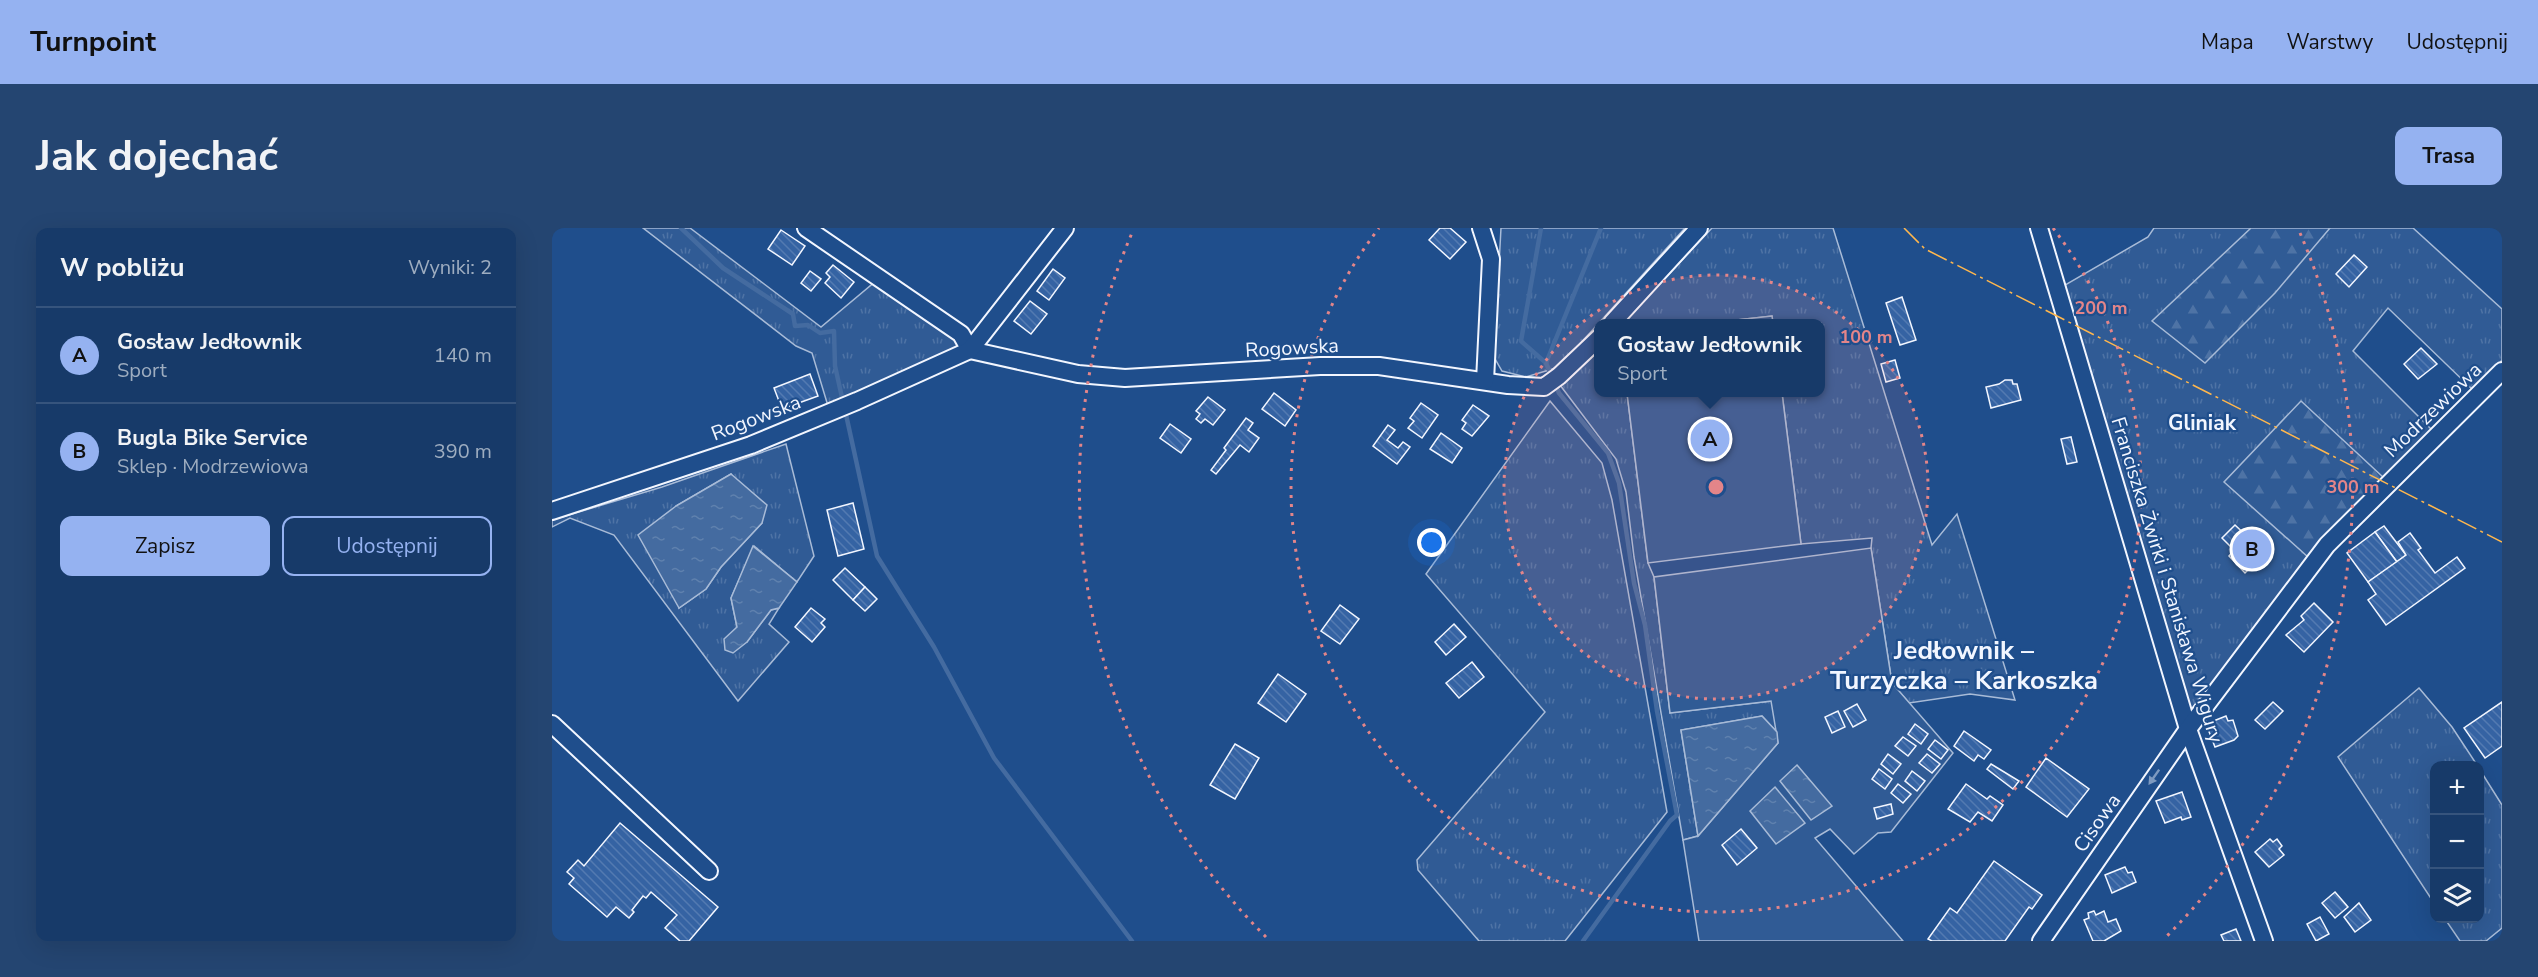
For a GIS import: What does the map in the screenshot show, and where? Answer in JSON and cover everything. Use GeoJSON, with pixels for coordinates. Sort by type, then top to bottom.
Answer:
{"type":"FeatureCollection","features":[{"type":"Feature","properties":{"kind":"street"},"geometry":{"type":"LineString","coordinates":[[806,228],[961,334],[970,350]]}},
{"type":"Feature","properties":{"kind":"street","name":"Rogowska"},"geometry":{"type":"LineString","coordinates":[[552,511],[750,445],[970,350],[1065,228]]}},
{"type":"Feature","properties":{"kind":"street"},"geometry":{"type":"LineString","coordinates":[[1481,228],[1491,259],[1485,381]]}},
{"type":"Feature","properties":{"kind":"street"},"geometry":{"type":"LineString","coordinates":[[1617,319],[1699,228]]}},
{"type":"Feature","properties":{"kind":"street","name":"Franciszka Żwirki i Stanisława Wigury"},"geometry":{"type":"LineString","coordinates":[[2039,228],[2188,729],[2264,941]]}},
{"type":"Feature","properties":{"kind":"street","name":"Rogowska"},"geometry":{"type":"LineString","coordinates":[[970,350],[1078,374],[1125,378],[1320,366],[1379,366],[1544,387],[1594,343]]}},
{"type":"Feature","properties":{"kind":"street","name":"Modrzewiowa"},"geometry":{"type":"LineString","coordinates":[[2188,729],[2327,545],[2502,371]]}},
{"type":"Feature","properties":{"kind":"street"},"geometry":{"type":"LineString","coordinates":[[552,724],[709,872]]}},
{"type":"Feature","properties":{"kind":"street","name":"Cisowa"},"geometry":{"type":"LineString","coordinates":[[2041,941],[2188,729]]}},
{"type":"Feature","properties":{"kind":"green space"},"geometry":{"type":"Polygon","coordinates":[[[643,228],[690,228],[821,327],[876,281],[956,338],[961,346],[828,406],[812,353],[796,346],[643,228]]]}},
{"type":"Feature","properties":{"kind":"green space"},"geometry":{"type":"Polygon","coordinates":[[[1501,228],[1685,228],[1603,319],[1594,319],[1594,328],[1559,367],[1526,377],[1502,371],[1494,357],[1501,228]]]}},
{"type":"Feature","properties":{"kind":"green space"},"geometry":{"type":"Polygon","coordinates":[[[1712,228],[1833,228],[1932,545],[1957,514],[2015,700],[1970,694],[1909,703],[1892,683],[1871,548],[1872,538],[1801,544],[1783,397],[1825,397],[1825,319],[1772,319],[1772,316],[1745,319],[1627,319],[1712,228]]]}},
{"type":"Feature","properties":{"kind":"green space"},"geometry":{"type":"Polygon","coordinates":[[[2154,228],[2413,228],[2502,309],[2502,360],[2475,392],[2388,308],[2353,351],[2433,431],[2191,715],[2065,285],[2148,237],[2154,228]]]}},
{"type":"Feature","properties":{"kind":"green space"},"geometry":{"type":"Polygon","coordinates":[[[2251,228],[2330,228],[2275,293],[2205,363],[2152,321],[2251,228]]]}},
{"type":"Feature","properties":{"kind":"green space"},"geometry":{"type":"Polygon","coordinates":[[[1772,316],[1772,319],[1745,319],[1772,316]]]}},
{"type":"Feature","properties":{"kind":"green space"},"geometry":{"type":"Polygon","coordinates":[[[1594,354],[1594,397],[1627,397],[1648,563],[1654,577],[1670,713],[1772,701],[1777,732],[1762,716],[1681,730],[1698,836],[1683,840],[1634,557],[1626,492],[1616,459],[1560,385],[1594,354]]]}},
{"type":"Feature","properties":{"kind":"green space"},"geometry":{"type":"Polygon","coordinates":[[[1627,397],[1783,397],[1801,544],[1648,563],[1627,397]]]}},
{"type":"Feature","properties":{"kind":"green space"},"geometry":{"type":"Polygon","coordinates":[[[1550,401],[1602,463],[1612,500],[1667,812],[1565,941],[1479,941],[1418,870],[1417,860],[1545,712],[1426,574],[1550,401]]]}},
{"type":"Feature","properties":{"kind":"green space"},"geometry":{"type":"Polygon","coordinates":[[[2301,401],[2384,478],[2308,557],[2224,482],[2301,401]]]}},
{"type":"Feature","properties":{"kind":"green space"},"geometry":{"type":"Polygon","coordinates":[[[786,444],[814,556],[797,582],[754,546],[731,598],[737,627],[747,642],[771,610],[779,608],[769,624],[789,642],[738,701],[614,535],[570,518],[552,527],[552,520],[662,487],[786,444]],[[731,474],[676,506],[679,608],[706,589],[721,567],[762,523],[731,474]]]}},
{"type":"Feature","properties":{"kind":"green space"},"geometry":{"type":"Polygon","coordinates":[[[1871,548],[1892,683],[1953,753],[1891,832],[1878,833],[1854,854],[1830,829],[1815,838],[1903,941],[1699,941],[1683,840],[1698,836],[1778,743],[1771,701],[1670,713],[1654,577],[1871,548]]]}},
{"type":"Feature","properties":{"kind":"green space"},"geometry":{"type":"Polygon","coordinates":[[[2419,688],[2452,727],[2474,761],[2430,761],[2430,897],[2338,757],[2419,688]]]}},
{"type":"Feature","properties":{"kind":"green space"},"geometry":{"type":"Polygon","coordinates":[[[2484,776],[2502,805],[2502,928],[2486,941],[2460,941],[2448,923],[2484,923],[2484,776]]]}},
{"type":"Feature","properties":{"kind":"water"},"geometry":{"type":"Polygon","coordinates":[[[731,474],[767,505],[762,523],[721,567],[706,589],[679,608],[638,535],[676,506],[731,474]]]}},
{"type":"Feature","properties":{"kind":"water"},"geometry":{"type":"Polygon","coordinates":[[[753,546],[797,582],[779,608],[771,610],[747,642],[733,653],[725,650],[724,639],[737,627],[731,598],[753,546]]]}},
{"type":"Feature","properties":{"kind":"water"},"geometry":{"type":"Polygon","coordinates":[[[1762,716],[1777,732],[1778,743],[1698,836],[1681,730],[1762,716]]]}},
{"type":"Feature","properties":{"kind":"water"},"geometry":{"type":"Polygon","coordinates":[[[1797,765],[1832,806],[1811,820],[1780,781],[1797,765]]]}},
{"type":"Feature","properties":{"kind":"water"},"geometry":{"type":"Polygon","coordinates":[[[1775,787],[1805,823],[1776,844],[1750,811],[1775,787]]]}},
{"type":"Feature","properties":{"kind":"building"},"geometry":{"type":"Polygon","coordinates":[[[1440,228],[1450,228],[1466,242],[1450,259],[1429,240],[1440,228]]]}},
{"type":"Feature","properties":{"kind":"building"},"geometry":{"type":"Polygon","coordinates":[[[781,230],[805,246],[792,265],[768,249],[781,230]]]}},
{"type":"Feature","properties":{"kind":"building"},"geometry":{"type":"Polygon","coordinates":[[[2354,255],[2367,267],[2349,287],[2336,274],[2354,255]]]}},
{"type":"Feature","properties":{"kind":"building"},"geometry":{"type":"Polygon","coordinates":[[[833,265],[854,282],[841,298],[825,283],[830,277],[826,273],[833,265]]]}},
{"type":"Feature","properties":{"kind":"building"},"geometry":{"type":"Polygon","coordinates":[[[1053,269],[1065,278],[1049,300],[1037,291],[1053,269]]]}},
{"type":"Feature","properties":{"kind":"building"},"geometry":{"type":"Polygon","coordinates":[[[810,271],[821,279],[811,291],[801,283],[810,271]]]}},
{"type":"Feature","properties":{"kind":"building"},"geometry":{"type":"Polygon","coordinates":[[[1902,297],[1916,340],[1900,345],[1886,303],[1902,297]]]}},
{"type":"Feature","properties":{"kind":"building"},"geometry":{"type":"Polygon","coordinates":[[[1030,301],[1047,314],[1031,334],[1014,321],[1030,301]]]}},
{"type":"Feature","properties":{"kind":"building"},"geometry":{"type":"Polygon","coordinates":[[[2421,348],[2437,364],[2418,379],[2404,364],[2421,348]]]}},
{"type":"Feature","properties":{"kind":"building"},"geometry":{"type":"Polygon","coordinates":[[[1895,360],[1900,378],[1886,382],[1881,364],[1895,360]]]}},
{"type":"Feature","properties":{"kind":"building"},"geometry":{"type":"Polygon","coordinates":[[[810,374],[818,396],[782,409],[774,388],[810,374]]]}},
{"type":"Feature","properties":{"kind":"building"},"geometry":{"type":"Polygon","coordinates":[[[2005,380],[2012,380],[2013,384],[2017,384],[2021,400],[1991,408],[1986,387],[2005,380]]]}},
{"type":"Feature","properties":{"kind":"building"},"geometry":{"type":"Polygon","coordinates":[[[1274,393],[1296,410],[1285,426],[1262,409],[1274,393]]]}},
{"type":"Feature","properties":{"kind":"building"},"geometry":{"type":"Polygon","coordinates":[[[1208,397],[1225,410],[1213,425],[1205,419],[1201,423],[1196,419],[1200,414],[1196,411],[1208,397]]]}},
{"type":"Feature","properties":{"kind":"building"},"geometry":{"type":"Polygon","coordinates":[[[1421,403],[1438,415],[1422,438],[1408,428],[1414,421],[1410,418],[1421,403]]]}},
{"type":"Feature","properties":{"kind":"building"},"geometry":{"type":"Polygon","coordinates":[[[1473,405],[1489,416],[1472,436],[1462,429],[1466,423],[1462,420],[1473,405]]]}},
{"type":"Feature","properties":{"kind":"building"},"geometry":{"type":"Polygon","coordinates":[[[1246,418],[1253,423],[1248,430],[1259,438],[1249,452],[1240,445],[1216,474],[1211,470],[1246,418]]]}},
{"type":"Feature","properties":{"kind":"building"},"geometry":{"type":"Polygon","coordinates":[[[1170,424],[1191,439],[1181,453],[1160,438],[1170,424]]]}},
{"type":"Feature","properties":{"kind":"building"},"geometry":{"type":"Polygon","coordinates":[[[1388,425],[1395,430],[1387,440],[1398,448],[1403,442],[1410,447],[1397,464],[1373,446],[1388,425]]]}},
{"type":"Feature","properties":{"kind":"building"},"geometry":{"type":"Polygon","coordinates":[[[1441,433],[1462,448],[1452,463],[1430,449],[1441,433]]]}},
{"type":"Feature","properties":{"kind":"building"},"geometry":{"type":"Polygon","coordinates":[[[2071,437],[2077,462],[2067,464],[2061,439],[2071,437]]]}},
{"type":"Feature","properties":{"kind":"building"},"geometry":{"type":"Polygon","coordinates":[[[853,503],[864,549],[838,556],[827,510],[853,503]]]}},
{"type":"Feature","properties":{"kind":"building"},"geometry":{"type":"Polygon","coordinates":[[[2235,525],[2251,540],[2257,534],[2270,548],[2245,573],[2229,556],[2234,550],[2222,538],[2235,525]]]}},
{"type":"Feature","properties":{"kind":"building"},"geometry":{"type":"Polygon","coordinates":[[[2384,526],[2406,555],[2397,562],[2375,532],[2384,526]]]}},
{"type":"Feature","properties":{"kind":"building"},"geometry":{"type":"Polygon","coordinates":[[[2375,532],[2397,562],[2368,582],[2347,553],[2375,532]]]}},
{"type":"Feature","properties":{"kind":"building"},"geometry":{"type":"Polygon","coordinates":[[[2410,533],[2421,548],[2418,550],[2435,573],[2457,557],[2465,568],[2386,625],[2368,600],[2376,594],[2368,582],[2406,555],[2398,542],[2410,533]]]}},
{"type":"Feature","properties":{"kind":"building"},"geometry":{"type":"Polygon","coordinates":[[[845,568],[865,587],[853,600],[833,580],[845,568]]]}},
{"type":"Feature","properties":{"kind":"building"},"geometry":{"type":"Polygon","coordinates":[[[865,587],[877,599],[865,611],[853,600],[865,587]]]}},
{"type":"Feature","properties":{"kind":"building"},"geometry":{"type":"Polygon","coordinates":[[[2314,603],[2333,622],[2304,652],[2286,635],[2304,620],[2301,616],[2314,603]]]}},
{"type":"Feature","properties":{"kind":"building"},"geometry":{"type":"Polygon","coordinates":[[[1340,605],[1359,619],[1340,644],[1321,631],[1340,605]]]}},
{"type":"Feature","properties":{"kind":"building"},"geometry":{"type":"Polygon","coordinates":[[[811,608],[825,619],[821,623],[825,627],[812,642],[795,627],[811,608]]]}},
{"type":"Feature","properties":{"kind":"building"},"geometry":{"type":"Polygon","coordinates":[[[1454,624],[1466,637],[1446,655],[1435,642],[1454,624]]]}},
{"type":"Feature","properties":{"kind":"building"},"geometry":{"type":"Polygon","coordinates":[[[1472,662],[1484,677],[1459,698],[1446,683],[1472,662]]]}},
{"type":"Feature","properties":{"kind":"building"},"geometry":{"type":"Polygon","coordinates":[[[1278,674],[1306,694],[1286,722],[1258,703],[1278,674]]]}},
{"type":"Feature","properties":{"kind":"building"},"geometry":{"type":"Polygon","coordinates":[[[2273,702],[2283,711],[2265,729],[2255,720],[2273,702]]]}},
{"type":"Feature","properties":{"kind":"building"},"geometry":{"type":"Polygon","coordinates":[[[2502,702],[2502,746],[2485,758],[2464,728],[2502,702]]]}},
{"type":"Feature","properties":{"kind":"building"},"geometry":{"type":"Polygon","coordinates":[[[1857,704],[1866,720],[1853,727],[1844,711],[1857,704]]]}},
{"type":"Feature","properties":{"kind":"building"},"geometry":{"type":"Polygon","coordinates":[[[1838,711],[1845,727],[1832,733],[1825,717],[1838,711]]]}},
{"type":"Feature","properties":{"kind":"building"},"geometry":{"type":"Polygon","coordinates":[[[2226,716],[2228,721],[2233,720],[2238,736],[2234,740],[2215,747],[2206,724],[2226,716]]]}},
{"type":"Feature","properties":{"kind":"building"},"geometry":{"type":"Polygon","coordinates":[[[1915,724],[1928,734],[1921,744],[1908,734],[1915,724]]]}},
{"type":"Feature","properties":{"kind":"building"},"geometry":{"type":"Polygon","coordinates":[[[1964,731],[1991,750],[1984,759],[1978,755],[1974,761],[1954,746],[1964,731]]]}},
{"type":"Feature","properties":{"kind":"building"},"geometry":{"type":"Polygon","coordinates":[[[1903,737],[1916,746],[1908,756],[1895,746],[1903,737]]]}},
{"type":"Feature","properties":{"kind":"building"},"geometry":{"type":"Polygon","coordinates":[[[1935,740],[1948,750],[1941,759],[1928,749],[1935,740]]]}},
{"type":"Feature","properties":{"kind":"building"},"geometry":{"type":"Polygon","coordinates":[[[1235,744],[1259,758],[1235,799],[1210,785],[1235,744]]]}},
{"type":"Feature","properties":{"kind":"building"},"geometry":{"type":"Polygon","coordinates":[[[1888,754],[1901,764],[1893,774],[1881,764],[1888,754]]]}},
{"type":"Feature","properties":{"kind":"building"},"geometry":{"type":"Polygon","coordinates":[[[1927,754],[1940,764],[1932,773],[1919,763],[1927,754]]]}},
{"type":"Feature","properties":{"kind":"building"},"geometry":{"type":"Polygon","coordinates":[[[2046,758],[2089,789],[2067,817],[2026,787],[2046,758]]]}},
{"type":"Feature","properties":{"kind":"building"},"geometry":{"type":"Polygon","coordinates":[[[1991,764],[2019,781],[2013,789],[1987,769],[1991,764]]]}},
{"type":"Feature","properties":{"kind":"building"},"geometry":{"type":"Polygon","coordinates":[[[1879,769],[1892,779],[1885,789],[1872,779],[1879,769]]]}},
{"type":"Feature","properties":{"kind":"building"},"geometry":{"type":"Polygon","coordinates":[[[1912,771],[1925,781],[1917,791],[1905,781],[1912,771]]]}},
{"type":"Feature","properties":{"kind":"building"},"geometry":{"type":"Polygon","coordinates":[[[1898,784],[1911,794],[1903,803],[1891,793],[1898,784]]]}},
{"type":"Feature","properties":{"kind":"building"},"geometry":{"type":"Polygon","coordinates":[[[1966,784],[1987,799],[1990,796],[2003,805],[1992,821],[1978,812],[1970,822],[1948,809],[1966,784]]]}},
{"type":"Feature","properties":{"kind":"building"},"geometry":{"type":"Polygon","coordinates":[[[2182,792],[2191,817],[2182,820],[2181,817],[2165,823],[2156,801],[2182,792]]]}},
{"type":"Feature","properties":{"kind":"building"},"geometry":{"type":"Polygon","coordinates":[[[1891,804],[1893,814],[1877,819],[1874,808],[1891,804]]]}},
{"type":"Feature","properties":{"kind":"building"},"geometry":{"type":"Polygon","coordinates":[[[620,823],[718,907],[689,941],[680,941],[665,928],[677,915],[651,892],[646,898],[643,896],[629,918],[616,907],[607,917],[569,884],[574,878],[567,872],[578,860],[584,866],[620,823]]]}},
{"type":"Feature","properties":{"kind":"building"},"geometry":{"type":"Polygon","coordinates":[[[1741,829],[1757,848],[1737,865],[1722,845],[1741,829]]]}},
{"type":"Feature","properties":{"kind":"building"},"geometry":{"type":"Polygon","coordinates":[[[2270,839],[2273,842],[2277,839],[2282,846],[2279,849],[2284,855],[2269,867],[2255,852],[2270,839]]]}},
{"type":"Feature","properties":{"kind":"building"},"geometry":{"type":"Polygon","coordinates":[[[1994,861],[2042,895],[2032,909],[2029,907],[2005,941],[1932,941],[1928,939],[1950,908],[1957,913],[1994,861]]]}},
{"type":"Feature","properties":{"kind":"building"},"geometry":{"type":"Polygon","coordinates":[[[2125,867],[2128,873],[2132,872],[2136,882],[2112,893],[2105,875],[2125,867]]]}},
{"type":"Feature","properties":{"kind":"building"},"geometry":{"type":"Polygon","coordinates":[[[2335,892],[2348,907],[2335,918],[2322,903],[2335,892]]]}},
{"type":"Feature","properties":{"kind":"building"},"geometry":{"type":"Polygon","coordinates":[[[2359,903],[2371,920],[2355,932],[2344,917],[2359,903]]]}},
{"type":"Feature","properties":{"kind":"building"},"geometry":{"type":"Polygon","coordinates":[[[2094,911],[2096,915],[2104,911],[2108,922],[2116,919],[2121,931],[2104,941],[2093,941],[2084,920],[2089,918],[2088,913],[2094,911]]]}},
{"type":"Feature","properties":{"kind":"building"},"geometry":{"type":"Polygon","coordinates":[[[2320,917],[2329,934],[2316,941],[2307,924],[2320,917]]]}},
{"type":"Feature","properties":{"kind":"building"},"geometry":{"type":"Polygon","coordinates":[[[2236,929],[2241,941],[2224,941],[2221,935],[2236,929]]]}},
{"type":"Feature","properties":{"kind":"waterway"},"geometry":{"type":"LineString","coordinates":[[681,228],[723,268],[793,314],[795,326],[808,325],[820,333],[834,331],[835,366],[843,402]]}},
{"type":"Feature","properties":{"kind":"waterway"},"geometry":{"type":"LineString","coordinates":[[1541,228],[1521,341],[1546,363]]}},
{"type":"Feature","properties":{"kind":"waterway"},"geometry":{"type":"LineString","coordinates":[[1583,941],[1670,821],[1677,815],[1657,711],[1645,625],[1634,583],[1619,483],[1608,453],[1559,393],[1546,363],[1601,228]]}},
{"type":"Feature","properties":{"kind":"waterway"},"geometry":{"type":"LineString","coordinates":[[845,410],[877,556],[934,647],[994,758],[1132,941]]}},
{"type":"Feature","properties":{"kind":"power"},"geometry":{"type":"LineString","coordinates":[[1904,228],[1925,249],[2502,542]]}},
{"type":"Feature","properties":{"kind":"place","name":"Gosław Jedłownik"},"geometry":{"type":"Point","coordinates":[1710,439]}},
{"type":"Feature","properties":{"kind":"place","name":"Bugla Bike Service"},"geometry":{"type":"Point","coordinates":[2252,549]}},
{"type":"Feature","properties":{"kind":"district","name":"Gliniak"},"geometry":{"type":"Point","coordinates":[2202,423]}},
{"type":"Feature","properties":{"kind":"district","name":"Jedłownik – Turzyczka – Karkoszka"},"geometry":{"type":"Point","coordinates":[1964,664]}}]}
